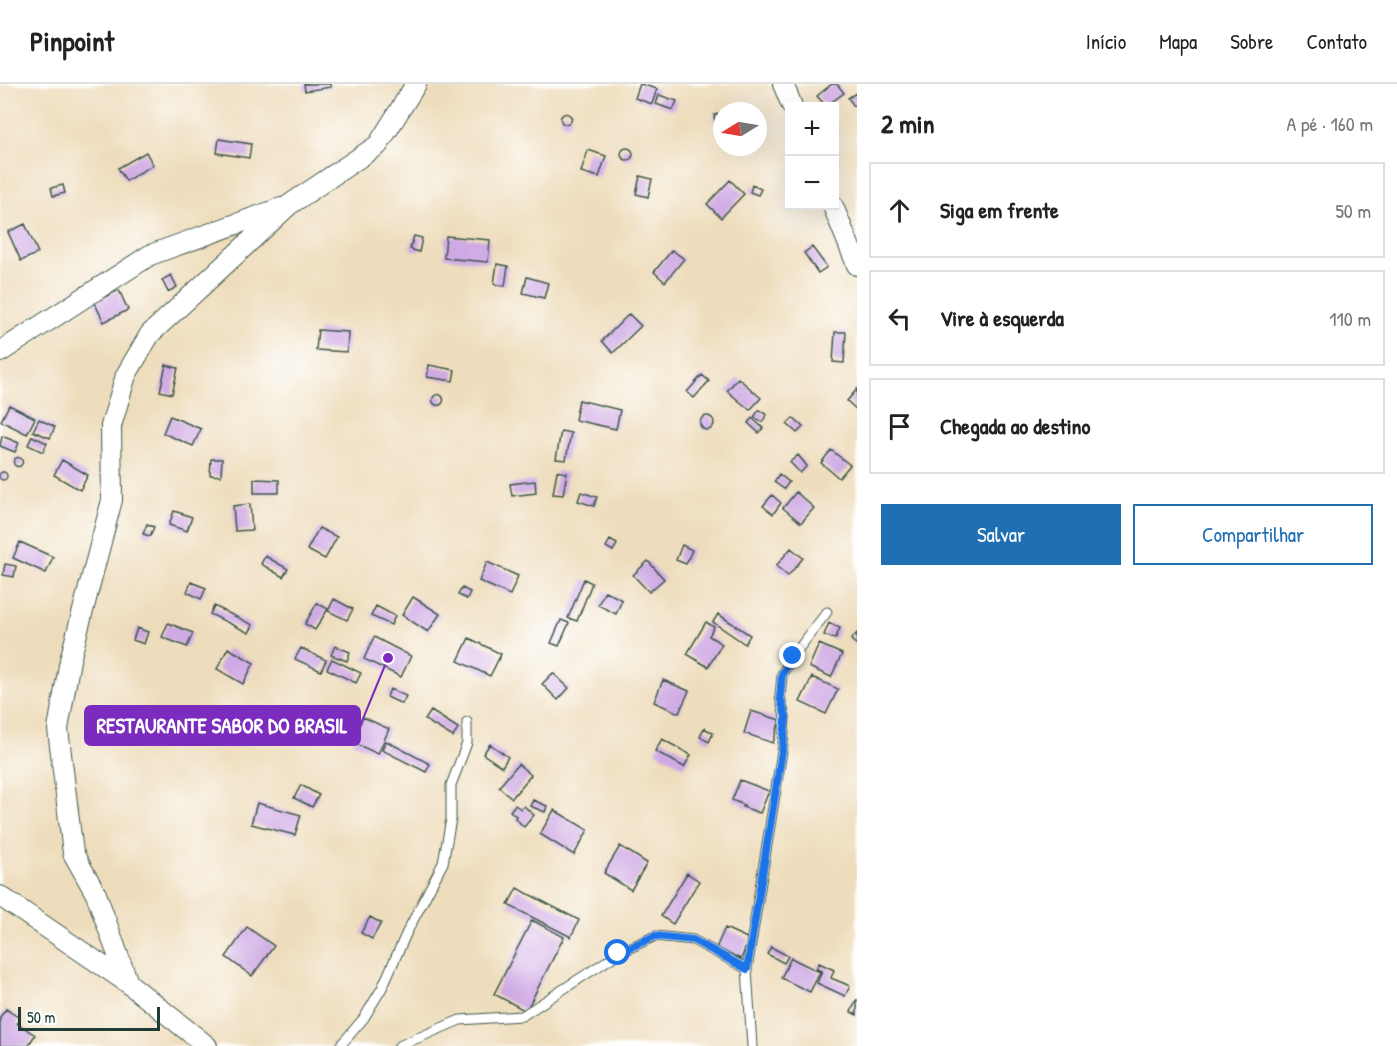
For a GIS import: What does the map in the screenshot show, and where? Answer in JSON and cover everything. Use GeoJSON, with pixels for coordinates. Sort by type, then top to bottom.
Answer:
{"type":"FeatureCollection","features":[{"type":"Feature","properties":{"kind":"street"},"geometry":{"type":"LineString","coordinates":[[128,983],[96,894],[72,853],[58,729],[70,660],[112,500],[111,426],[126,375],[150,334],[290,205],[378,145],[416,84]]}},
{"type":"Feature","properties":{"kind":"street"},"geometry":{"type":"LineString","coordinates":[[783,84],[790,102]]}},
{"type":"Feature","properties":{"kind":"street"},"geometry":{"type":"LineString","coordinates":[[0,352],[150,255],[290,205]]}},
{"type":"Feature","properties":{"kind":"street"},"geometry":{"type":"LineString","coordinates":[[835,210],[857,265]]}},
{"type":"Feature","properties":{"kind":"street"},"geometry":{"type":"LineString","coordinates":[[0,896],[128,983],[207,1046]]}},
{"type":"Feature","properties":{"kind":"lane"},"geometry":{"type":"LineString","coordinates":[[752,1046],[747,969],[783,745],[786,717],[780,697],[782,674],[827,612]]}},
{"type":"Feature","properties":{"kind":"lane"},"geometry":{"type":"LineString","coordinates":[[340,1046],[364,1018],[382,988],[407,932],[443,863],[451,819],[451,785],[467,743],[467,722]]}},
{"type":"Feature","properties":{"kind":"lane"},"geometry":{"type":"LineString","coordinates":[[399,1046],[460,1020],[522,1016],[618,953],[655,936],[693,940],[747,969]]}},
{"type":"Feature","properties":{"kind":"building"},"geometry":{"type":"Polygon","coordinates":[[[304,84],[330,84],[331,87],[305,91],[304,84]]]}},
{"type":"Feature","properties":{"kind":"building"},"geometry":{"type":"Polygon","coordinates":[[[640,84],[657,89],[652,104],[635,98],[640,84]]]}},
{"type":"Feature","properties":{"kind":"building"},"geometry":{"type":"Polygon","coordinates":[[[832,84],[837,84],[844,93],[832,102],[822,102],[817,96],[832,84]]]}},
{"type":"Feature","properties":{"kind":"building"},"geometry":{"type":"Polygon","coordinates":[[[856,93],[857,104],[854,106],[848,98],[856,93]]]}},
{"type":"Feature","properties":{"kind":"building"},"geometry":{"type":"Polygon","coordinates":[[[659,95],[677,101],[673,110],[656,104],[659,95]]]}},
{"type":"Feature","properties":{"kind":"building"},"geometry":{"type":"Polygon","coordinates":[[[566,114],[570,115],[570,123],[566,124],[562,123],[561,119],[562,115],[566,114]]]}},
{"type":"Feature","properties":{"kind":"building"},"geometry":{"type":"Polygon","coordinates":[[[219,139],[251,144],[249,158],[217,153],[219,139]]]}},
{"type":"Feature","properties":{"kind":"building"},"geometry":{"type":"Polygon","coordinates":[[[629,148],[633,154],[629,160],[625,160],[621,152],[629,148]]]}},
{"type":"Feature","properties":{"kind":"building"},"geometry":{"type":"Polygon","coordinates":[[[588,150],[606,156],[599,177],[581,172],[588,150]]]}},
{"type":"Feature","properties":{"kind":"building"},"geometry":{"type":"Polygon","coordinates":[[[146,152],[153,165],[126,181],[118,168],[146,152]]]}},
{"type":"Feature","properties":{"kind":"building"},"geometry":{"type":"Polygon","coordinates":[[[640,176],[652,179],[648,197],[636,194],[640,176]]]}},
{"type":"Feature","properties":{"kind":"building"},"geometry":{"type":"Polygon","coordinates":[[[730,180],[744,194],[721,218],[707,204],[730,180]]]}},
{"type":"Feature","properties":{"kind":"building"},"geometry":{"type":"Polygon","coordinates":[[[63,185],[65,193],[53,196],[51,188],[63,185]]]}},
{"type":"Feature","properties":{"kind":"building"},"geometry":{"type":"Polygon","coordinates":[[[752,185],[761,189],[758,195],[750,192],[752,185]]]}},
{"type":"Feature","properties":{"kind":"building"},"geometry":{"type":"Polygon","coordinates":[[[25,224],[38,253],[21,261],[8,232],[25,224]]]}},
{"type":"Feature","properties":{"kind":"building"},"geometry":{"type":"Polygon","coordinates":[[[414,236],[422,238],[419,252],[410,249],[414,236]]]}},
{"type":"Feature","properties":{"kind":"building"},"geometry":{"type":"Polygon","coordinates":[[[446,236],[490,240],[488,262],[444,258],[446,236]]]}},
{"type":"Feature","properties":{"kind":"building"},"geometry":{"type":"Polygon","coordinates":[[[812,247],[827,267],[818,273],[804,253],[812,247]]]}},
{"type":"Feature","properties":{"kind":"building"},"geometry":{"type":"Polygon","coordinates":[[[672,250],[684,259],[665,282],[654,272],[672,250]]]}},
{"type":"Feature","properties":{"kind":"building"},"geometry":{"type":"Polygon","coordinates":[[[497,264],[508,266],[505,286],[494,284],[497,264]]]}},
{"type":"Feature","properties":{"kind":"building"},"geometry":{"type":"Polygon","coordinates":[[[171,275],[177,287],[168,292],[162,280],[171,275]]]}},
{"type":"Feature","properties":{"kind":"building"},"geometry":{"type":"Polygon","coordinates":[[[527,277],[548,283],[544,298],[523,293],[527,277]]]}},
{"type":"Feature","properties":{"kind":"building"},"geometry":{"type":"Polygon","coordinates":[[[119,290],[128,310],[104,322],[94,302],[119,290]]]}},
{"type":"Feature","properties":{"kind":"building"},"geometry":{"type":"Polygon","coordinates":[[[629,314],[641,326],[613,353],[602,341],[629,314]]]}},
{"type":"Feature","properties":{"kind":"building"},"geometry":{"type":"Polygon","coordinates":[[[318,330],[348,332],[347,352],[316,350],[318,330]]]}},
{"type":"Feature","properties":{"kind":"building"},"geometry":{"type":"Polygon","coordinates":[[[835,332],[846,332],[844,363],[833,362],[835,332]]]}},
{"type":"Feature","properties":{"kind":"building"},"geometry":{"type":"Polygon","coordinates":[[[166,365],[178,368],[172,394],[160,391],[166,365]]]}},
{"type":"Feature","properties":{"kind":"building"},"geometry":{"type":"Polygon","coordinates":[[[429,365],[455,370],[453,381],[427,377],[429,365]]]}},
{"type":"Feature","properties":{"kind":"building"},"geometry":{"type":"Polygon","coordinates":[[[702,375],[709,381],[694,398],[687,392],[702,375]]]}},
{"type":"Feature","properties":{"kind":"building"},"geometry":{"type":"Polygon","coordinates":[[[738,378],[761,398],[750,410],[727,391],[738,378]]]}},
{"type":"Feature","properties":{"kind":"building"},"geometry":{"type":"Polygon","coordinates":[[[857,389],[857,410],[847,401],[857,389]]]}},
{"type":"Feature","properties":{"kind":"building"},"geometry":{"type":"Polygon","coordinates":[[[438,394],[444,400],[438,406],[432,400],[438,394]]]}},
{"type":"Feature","properties":{"kind":"building"},"geometry":{"type":"Polygon","coordinates":[[[579,400],[620,410],[616,429],[575,420],[579,400]]]}},
{"type":"Feature","properties":{"kind":"building"},"geometry":{"type":"Polygon","coordinates":[[[9,405],[35,418],[27,434],[1,421],[9,405]]]}},
{"type":"Feature","properties":{"kind":"building"},"geometry":{"type":"Polygon","coordinates":[[[759,410],[767,415],[762,422],[754,417],[759,410]]]}},
{"type":"Feature","properties":{"kind":"building"},"geometry":{"type":"Polygon","coordinates":[[[170,416],[201,429],[193,446],[163,433],[170,416]]]}},
{"type":"Feature","properties":{"kind":"building"},"geometry":{"type":"Polygon","coordinates":[[[707,416],[712,418],[714,423],[712,428],[707,430],[702,428],[700,423],[702,418],[707,416]]]}},
{"type":"Feature","properties":{"kind":"building"},"geometry":{"type":"Polygon","coordinates":[[[752,418],[763,428],[759,433],[748,423],[752,418]]]}},
{"type":"Feature","properties":{"kind":"building"},"geometry":{"type":"Polygon","coordinates":[[[793,418],[803,427],[797,433],[787,424],[793,418]]]}},
{"type":"Feature","properties":{"kind":"building"},"geometry":{"type":"Polygon","coordinates":[[[39,419],[55,427],[50,438],[33,431],[39,419]]]}},
{"type":"Feature","properties":{"kind":"building"},"geometry":{"type":"Polygon","coordinates":[[[561,431],[571,433],[566,460],[556,459],[561,431]]]}},
{"type":"Feature","properties":{"kind":"building"},"geometry":{"type":"Polygon","coordinates":[[[2,436],[19,443],[15,452],[0,446],[2,436]]]}},
{"type":"Feature","properties":{"kind":"building"},"geometry":{"type":"Polygon","coordinates":[[[32,436],[47,443],[43,452],[28,445],[32,436]]]}},
{"type":"Feature","properties":{"kind":"building"},"geometry":{"type":"Polygon","coordinates":[[[831,450],[850,465],[839,478],[821,463],[831,450]]]}},
{"type":"Feature","properties":{"kind":"building"},"geometry":{"type":"Polygon","coordinates":[[[798,455],[807,466],[800,473],[790,462],[798,455]]]}},
{"type":"Feature","properties":{"kind":"building"},"geometry":{"type":"Polygon","coordinates":[[[18,457],[23,462],[18,467],[13,462],[18,457]]]}},
{"type":"Feature","properties":{"kind":"building"},"geometry":{"type":"Polygon","coordinates":[[[211,459],[222,459],[221,476],[210,475],[211,459]]]}},
{"type":"Feature","properties":{"kind":"building"},"geometry":{"type":"Polygon","coordinates":[[[62,460],[88,475],[80,490],[54,475],[62,460]]]}},
{"type":"Feature","properties":{"kind":"building"},"geometry":{"type":"Polygon","coordinates":[[[557,471],[567,473],[563,495],[553,494],[557,471]]]}},
{"type":"Feature","properties":{"kind":"building"},"geometry":{"type":"Polygon","coordinates":[[[3,472],[7,476],[3,480],[-1,476],[3,472]]]}},
{"type":"Feature","properties":{"kind":"building"},"geometry":{"type":"Polygon","coordinates":[[[779,474],[789,482],[784,489],[774,482],[779,474]]]}},
{"type":"Feature","properties":{"kind":"building"},"geometry":{"type":"Polygon","coordinates":[[[254,479],[279,480],[279,493],[254,493],[254,479]]]}},
{"type":"Feature","properties":{"kind":"building"},"geometry":{"type":"Polygon","coordinates":[[[535,481],[536,493],[512,496],[510,484],[535,481]]]}},
{"type":"Feature","properties":{"kind":"building"},"geometry":{"type":"Polygon","coordinates":[[[581,492],[597,497],[594,506],[578,501],[581,492]]]}},
{"type":"Feature","properties":{"kind":"building"},"geometry":{"type":"Polygon","coordinates":[[[796,492],[814,508],[801,523],[783,508],[796,492]]]}},
{"type":"Feature","properties":{"kind":"building"},"geometry":{"type":"Polygon","coordinates":[[[772,495],[781,503],[773,514],[763,506],[772,495]]]}},
{"type":"Feature","properties":{"kind":"building"},"geometry":{"type":"Polygon","coordinates":[[[250,504],[252,530],[235,531],[233,506],[250,504]]]}},
{"type":"Feature","properties":{"kind":"building"},"geometry":{"type":"Polygon","coordinates":[[[174,511],[192,517],[187,531],[169,525],[174,511]]]}},
{"type":"Feature","properties":{"kind":"building"},"geometry":{"type":"Polygon","coordinates":[[[147,524],[154,527],[150,536],[143,534],[147,524]]]}},
{"type":"Feature","properties":{"kind":"building"},"geometry":{"type":"Polygon","coordinates":[[[319,528],[337,537],[325,559],[307,550],[319,528]]]}},
{"type":"Feature","properties":{"kind":"building"},"geometry":{"type":"Polygon","coordinates":[[[610,540],[617,544],[613,551],[606,547],[610,540]]]}},
{"type":"Feature","properties":{"kind":"building"},"geometry":{"type":"Polygon","coordinates":[[[20,542],[53,557],[46,573],[13,558],[20,542]]]}},
{"type":"Feature","properties":{"kind":"building"},"geometry":{"type":"Polygon","coordinates":[[[682,545],[692,550],[686,564],[676,560],[682,545]]]}},
{"type":"Feature","properties":{"kind":"building"},"geometry":{"type":"Polygon","coordinates":[[[791,548],[803,558],[788,576],[776,566],[791,548]]]}},
{"type":"Feature","properties":{"kind":"building"},"geometry":{"type":"Polygon","coordinates":[[[265,556],[288,569],[283,577],[261,564],[265,556]]]}},
{"type":"Feature","properties":{"kind":"building"},"geometry":{"type":"Polygon","coordinates":[[[648,561],[664,579],[649,592],[633,575],[648,561]]]}},
{"type":"Feature","properties":{"kind":"building"},"geometry":{"type":"Polygon","coordinates":[[[487,562],[518,576],[510,595],[479,581],[487,562]]]}},
{"type":"Feature","properties":{"kind":"building"},"geometry":{"type":"Polygon","coordinates":[[[5,564],[16,566],[14,577],[3,575],[5,564]]]}},
{"type":"Feature","properties":{"kind":"building"},"geometry":{"type":"Polygon","coordinates":[[[584,579],[592,583],[577,621],[568,618],[584,579]]]}},
{"type":"Feature","properties":{"kind":"building"},"geometry":{"type":"Polygon","coordinates":[[[191,582],[206,588],[201,599],[187,592],[191,582]]]}},
{"type":"Feature","properties":{"kind":"building"},"geometry":{"type":"Polygon","coordinates":[[[462,588],[470,592],[467,599],[458,595],[462,588]]]}},
{"type":"Feature","properties":{"kind":"building"},"geometry":{"type":"Polygon","coordinates":[[[605,591],[622,600],[616,614],[598,605],[605,591]]]}},
{"type":"Feature","properties":{"kind":"building"},"geometry":{"type":"Polygon","coordinates":[[[413,597],[440,614],[428,632],[402,615],[413,597]]]}},
{"type":"Feature","properties":{"kind":"building"},"geometry":{"type":"Polygon","coordinates":[[[334,599],[353,609],[347,620],[328,611],[334,599]]]}},
{"type":"Feature","properties":{"kind":"building"},"geometry":{"type":"Polygon","coordinates":[[[317,603],[328,609],[315,630],[305,624],[317,603]]]}},
{"type":"Feature","properties":{"kind":"building"},"geometry":{"type":"Polygon","coordinates":[[[214,606],[253,625],[249,633],[210,614],[214,606]]]}},
{"type":"Feature","properties":{"kind":"building"},"geometry":{"type":"Polygon","coordinates":[[[376,606],[395,616],[391,625],[371,616],[376,606]]]}},
{"type":"Feature","properties":{"kind":"building"},"geometry":{"type":"Polygon","coordinates":[[[718,614],[750,635],[745,644],[713,622],[718,614]]]}},
{"type":"Feature","properties":{"kind":"building"},"geometry":{"type":"Polygon","coordinates":[[[561,620],[569,623],[559,646],[551,643],[561,620]]]}},
{"type":"Feature","properties":{"kind":"building"},"geometry":{"type":"Polygon","coordinates":[[[706,622],[714,627],[709,636],[722,644],[708,667],[687,654],[706,622]]]}},
{"type":"Feature","properties":{"kind":"building"},"geometry":{"type":"Polygon","coordinates":[[[168,623],[193,633],[187,647],[162,637],[168,623]]]}},
{"type":"Feature","properties":{"kind":"building"},"geometry":{"type":"Polygon","coordinates":[[[829,623],[840,628],[835,639],[824,635],[829,623]]]}},
{"type":"Feature","properties":{"kind":"building"},"geometry":{"type":"Polygon","coordinates":[[[137,628],[148,632],[144,644],[133,640],[137,628]]]}},
{"type":"Feature","properties":{"kind":"building"},"geometry":{"type":"Polygon","coordinates":[[[857,633],[857,645],[851,640],[857,633]]]}},
{"type":"Feature","properties":{"kind":"building"},"geometry":{"type":"Polygon","coordinates":[[[374,637],[411,656],[401,677],[364,659],[374,637]]]}},
{"type":"Feature","properties":{"kind":"building"},"geometry":{"type":"Polygon","coordinates":[[[469,638],[501,654],[490,676],[458,661],[469,638]]]}},
{"type":"Feature","properties":{"kind":"building"},"geometry":{"type":"Polygon","coordinates":[[[819,644],[842,654],[831,677],[809,667],[819,644]]]}},
{"type":"Feature","properties":{"kind":"building"},"geometry":{"type":"Polygon","coordinates":[[[335,646],[350,652],[347,661],[331,655],[335,646]]]}},
{"type":"Feature","properties":{"kind":"building"},"geometry":{"type":"Polygon","coordinates":[[[228,648],[254,663],[243,684],[217,669],[228,648]]]}},
{"type":"Feature","properties":{"kind":"building"},"geometry":{"type":"Polygon","coordinates":[[[301,648],[326,660],[321,671],[295,659],[301,648]]]}},
{"type":"Feature","properties":{"kind":"building"},"geometry":{"type":"Polygon","coordinates":[[[332,659],[361,673],[356,683],[327,669],[332,659]]]}},
{"type":"Feature","properties":{"kind":"building"},"geometry":{"type":"Polygon","coordinates":[[[553,673],[569,688],[558,700],[542,684],[553,673]]]}},
{"type":"Feature","properties":{"kind":"building"},"geometry":{"type":"Polygon","coordinates":[[[812,677],[838,689],[826,714],[800,702],[812,677]]]}},
{"type":"Feature","properties":{"kind":"building"},"geometry":{"type":"Polygon","coordinates":[[[663,680],[689,691],[679,713],[654,702],[663,680]]]}},
{"type":"Feature","properties":{"kind":"building"},"geometry":{"type":"Polygon","coordinates":[[[390,689],[406,696],[402,704],[387,697],[390,689]]]}},
{"type":"Feature","properties":{"kind":"building"},"geometry":{"type":"Polygon","coordinates":[[[431,711],[458,728],[453,737],[425,720],[431,711]]]}},
{"type":"Feature","properties":{"kind":"building"},"geometry":{"type":"Polygon","coordinates":[[[751,711],[780,720],[773,743],[744,733],[751,711]]]}},
{"type":"Feature","properties":{"kind":"building"},"geometry":{"type":"Polygon","coordinates":[[[363,717],[389,729],[378,754],[352,742],[363,717]]]}},
{"type":"Feature","properties":{"kind":"building"},"geometry":{"type":"Polygon","coordinates":[[[704,728],[713,733],[709,742],[700,737],[704,728]]]}},
{"type":"Feature","properties":{"kind":"building"},"geometry":{"type":"Polygon","coordinates":[[[662,739],[691,755],[684,767],[655,751],[662,739]]]}},
{"type":"Feature","properties":{"kind":"building"},"geometry":{"type":"Polygon","coordinates":[[[386,741],[430,764],[426,772],[382,750],[386,741]]]}},
{"type":"Feature","properties":{"kind":"building"},"geometry":{"type":"Polygon","coordinates":[[[490,744],[508,757],[502,767],[483,754],[490,744]]]}},
{"type":"Feature","properties":{"kind":"building"},"geometry":{"type":"Polygon","coordinates":[[[518,764],[531,775],[512,798],[499,787],[518,764]]]}},
{"type":"Feature","properties":{"kind":"building"},"geometry":{"type":"Polygon","coordinates":[[[740,780],[769,791],[760,813],[732,800],[740,780]]]}},
{"type":"Feature","properties":{"kind":"building"},"geometry":{"type":"Polygon","coordinates":[[[301,785],[319,795],[312,807],[294,798],[301,785]]]}},
{"type":"Feature","properties":{"kind":"building"},"geometry":{"type":"Polygon","coordinates":[[[533,800],[547,806],[545,812],[530,806],[533,800]]]}},
{"type":"Feature","properties":{"kind":"building"},"geometry":{"type":"Polygon","coordinates":[[[257,803],[301,815],[295,835],[251,824],[257,803]]]}},
{"type":"Feature","properties":{"kind":"building"},"geometry":{"type":"Polygon","coordinates":[[[515,805],[521,809],[524,806],[534,815],[524,827],[510,811],[515,805]]]}},
{"type":"Feature","properties":{"kind":"building"},"geometry":{"type":"Polygon","coordinates":[[[554,810],[588,830],[574,855],[540,834],[554,810]]]}},
{"type":"Feature","properties":{"kind":"building"},"geometry":{"type":"Polygon","coordinates":[[[620,846],[647,863],[631,890],[604,873],[620,846]]]}},
{"type":"Feature","properties":{"kind":"building"},"geometry":{"type":"Polygon","coordinates":[[[687,873],[699,881],[673,924],[661,916],[687,873]]]}},
{"type":"Feature","properties":{"kind":"building"},"geometry":{"type":"Polygon","coordinates":[[[517,888],[579,920],[571,937],[508,905],[517,888]]]}},
{"type":"Feature","properties":{"kind":"building"},"geometry":{"type":"Polygon","coordinates":[[[370,917],[381,923],[372,939],[361,933],[370,917]]]}},
{"type":"Feature","properties":{"kind":"building"},"geometry":{"type":"Polygon","coordinates":[[[532,920],[564,937],[526,1011],[494,994],[532,920]]]}},
{"type":"Feature","properties":{"kind":"building"},"geometry":{"type":"Polygon","coordinates":[[[247,927],[274,946],[252,976],[226,957],[247,927]]]}},
{"type":"Feature","properties":{"kind":"building"},"geometry":{"type":"Polygon","coordinates":[[[725,928],[749,939],[741,959],[716,948],[725,928]]]}},
{"type":"Feature","properties":{"kind":"building"},"geometry":{"type":"Polygon","coordinates":[[[771,947],[788,956],[784,963],[767,954],[771,947]]]}},
{"type":"Feature","properties":{"kind":"building"},"geometry":{"type":"Polygon","coordinates":[[[791,958],[820,972],[810,992],[781,978],[791,958]]]}},
{"type":"Feature","properties":{"kind":"building"},"geometry":{"type":"Polygon","coordinates":[[[819,963],[834,970],[831,978],[850,986],[845,996],[817,983],[822,971],[816,969],[819,963]]]}},
{"type":"Feature","properties":{"kind":"building"},"geometry":{"type":"Polygon","coordinates":[[[857,999],[857,1015],[851,1012],[857,999]]]}},
{"type":"Feature","properties":{"kind":"building"},"geometry":{"type":"Polygon","coordinates":[[[6,1009],[20,1018],[17,1023],[35,1035],[28,1046],[0,1046],[0,1017],[6,1009]]]}},
{"type":"Feature","properties":{"kind":"place","name":"RESTAURANTE SABOR DO BRASIL"},"geometry":{"type":"Point","coordinates":[388,658]}},
{"type":"Feature","properties":{"kind":"route"},"geometry":{"type":"LineString","coordinates":[[618,953],[655,936],[693,940],[747,969],[783,745],[786,717],[780,697],[782,674],[793,656]]}}]}
